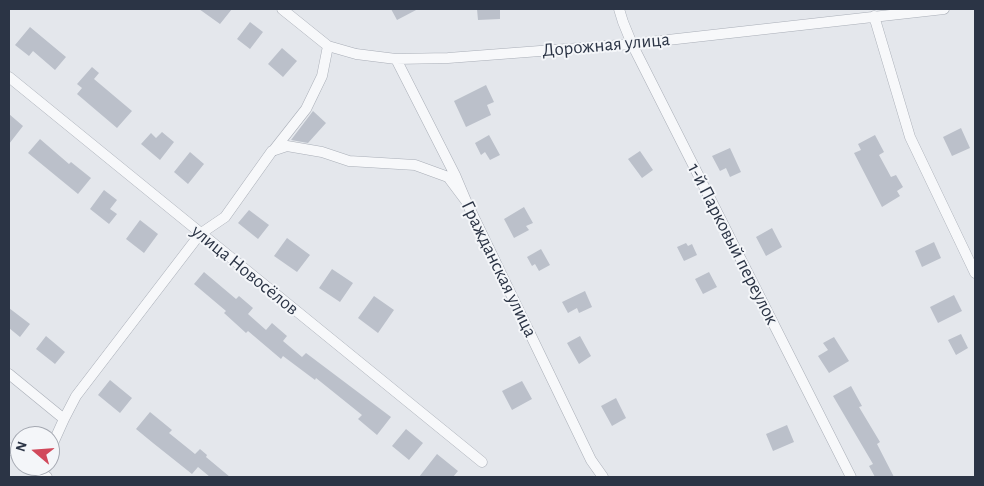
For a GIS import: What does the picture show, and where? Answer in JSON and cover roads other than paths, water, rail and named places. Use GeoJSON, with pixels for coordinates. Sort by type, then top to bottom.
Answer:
{"type":"FeatureCollection","features":[{"type":"Feature","properties":{"kind":"street","name":"Дорожная улица"},"geometry":{"type":"LineString","coordinates":[[282,9],[328,46],[356,54],[396,59],[448,58],[632,44],[944,9]]}},
{"type":"Feature","properties":{"kind":"street","name":"1-й Парковый переулок"},"geometry":{"type":"LineString","coordinates":[[619,9],[622,22],[632,44],[851,477]]}},
{"type":"Feature","properties":{"kind":"street"},"geometry":{"type":"LineString","coordinates":[[874,16],[910,137],[975,273]]}},
{"type":"Feature","properties":{"kind":"street"},"geometry":{"type":"LineString","coordinates":[[60,428],[76,396],[200,234],[225,217],[272,151],[306,109],[322,76],[328,46]]}},
{"type":"Feature","properties":{"kind":"street","name":"Гражданская улица"},"geometry":{"type":"LineString","coordinates":[[396,59],[456,175],[466,201],[591,460],[603,477]]}},
{"type":"Feature","properties":{"kind":"street","name":"улица Новосёлов"},"geometry":{"type":"LineString","coordinates":[[9,77],[482,462]]}},
{"type":"Feature","properties":{"kind":"street"},"geometry":{"type":"LineString","coordinates":[[272,151],[287,146],[322,152],[349,161],[415,165],[448,177],[466,201]]}},
{"type":"Feature","properties":{"kind":"street"},"geometry":{"type":"LineString","coordinates":[[9,374],[64,419]]}}]}
